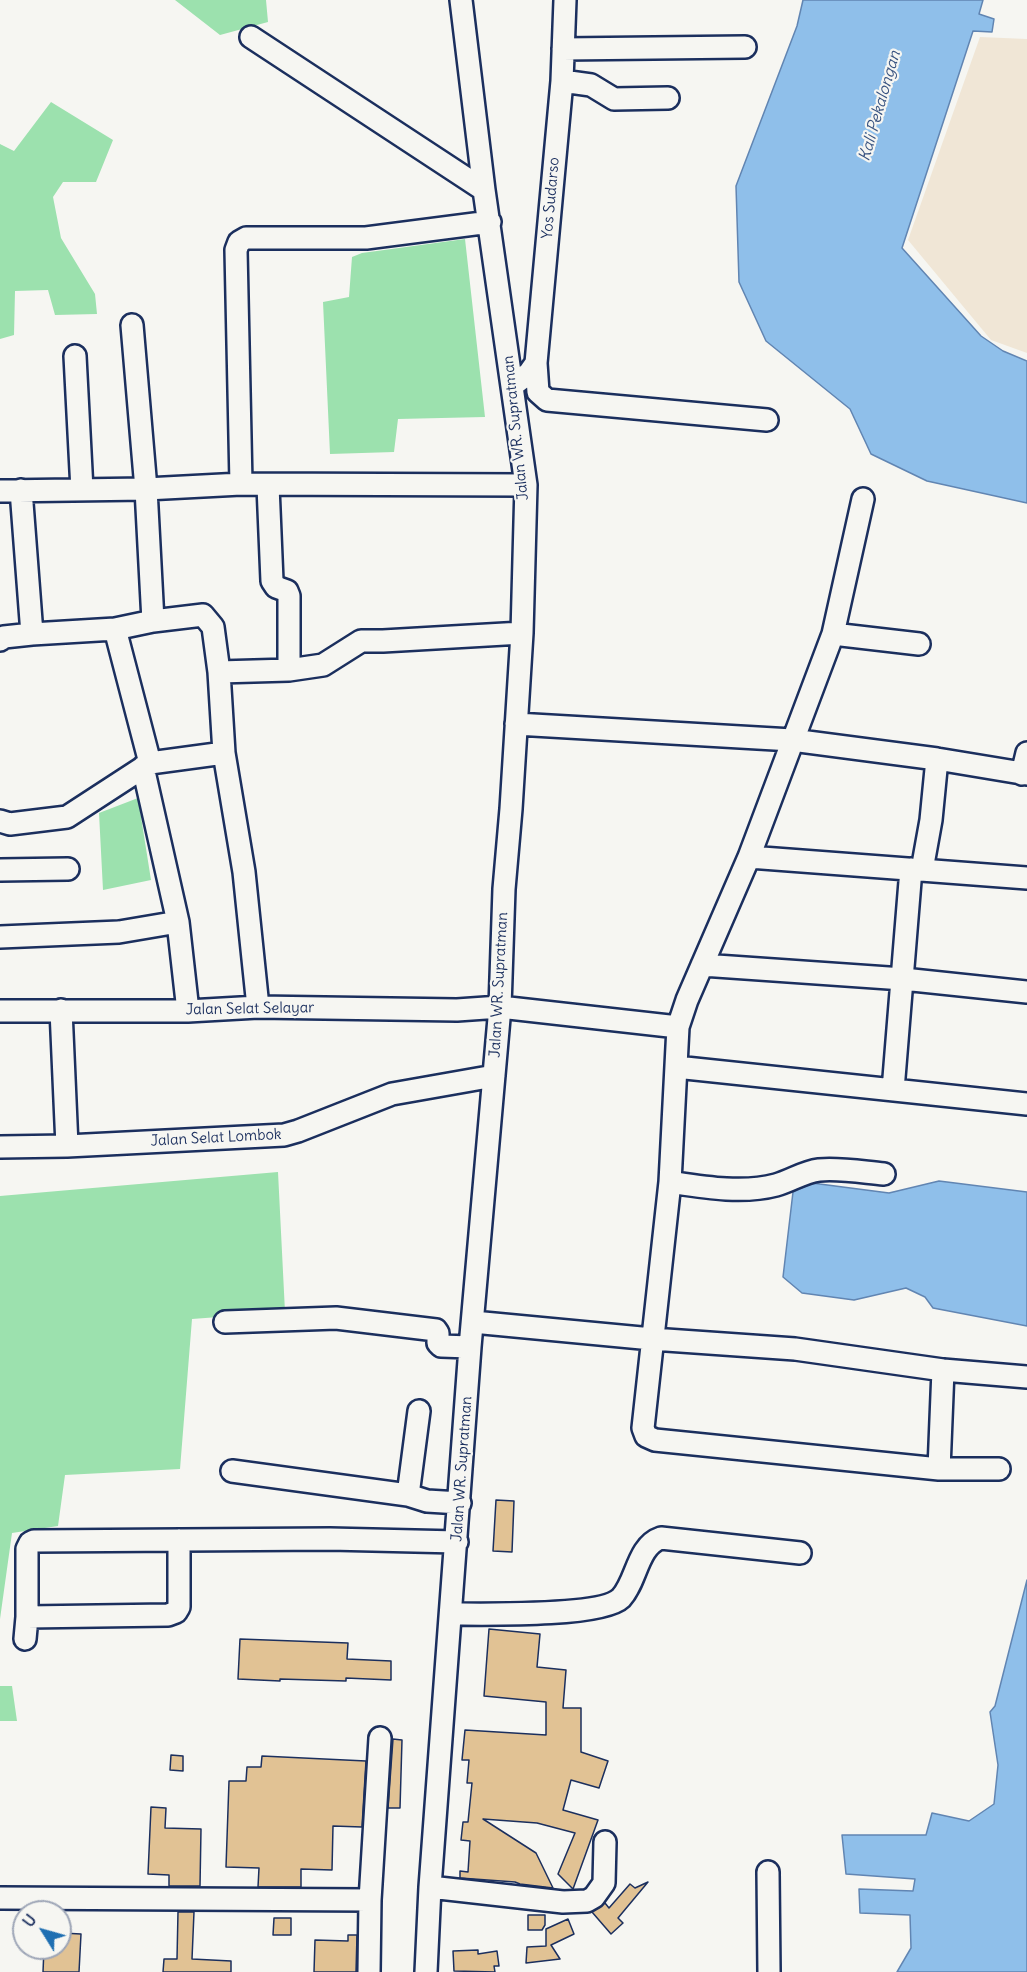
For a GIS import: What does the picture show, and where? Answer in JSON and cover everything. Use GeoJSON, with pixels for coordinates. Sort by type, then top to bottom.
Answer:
{"type":"FeatureCollection","features":[{"type":"Feature","properties":{"kind":"street","name":"Jalan WR. Supratman"},"geometry":{"type":"LineString","coordinates":[[426,1972],[430,1887],[451,1614],[435,1501],[455,1347],[473,1322],[494,1076],[494,1008],[522,633],[526,484],[484,190],[461,0]]}},
{"type":"Feature","properties":{"kind":"street","name":"Yos Sudarso"},"geometry":{"type":"LineString","coordinates":[[565,0],[562,81],[536,363],[537,388],[540,395],[547,400],[767,420]]}},
{"type":"Feature","properties":{"kind":"street"},"geometry":{"type":"LineString","coordinates":[[251,37],[484,190]]}},
{"type":"Feature","properties":{"kind":"street"},"geometry":{"type":"LineString","coordinates":[[564,49],[745,47]]}},
{"type":"Feature","properties":{"kind":"street"},"geometry":{"type":"LineString","coordinates":[[562,81],[595,86],[615,99],[668,98]]}},
{"type":"Feature","properties":{"kind":"street"},"geometry":{"type":"LineString","coordinates":[[241,484],[236,250],[239,242],[246,238],[366,238],[490,222]]}},
{"type":"Feature","properties":{"kind":"street"},"geometry":{"type":"LineString","coordinates":[[132,325],[146,489],[153,621]]}},
{"type":"Feature","properties":{"kind":"street"},"geometry":{"type":"LineString","coordinates":[[75,356],[82,490]]}},
{"type":"Feature","properties":{"kind":"street"},"geometry":{"type":"LineString","coordinates":[[512,386],[529,373],[536,363]]}},
{"type":"Feature","properties":{"kind":"street"},"geometry":{"type":"LineString","coordinates":[[32,634],[10,490],[146,489],[241,484],[267,486],[526,484]]}},
{"type":"Feature","properties":{"kind":"street"},"geometry":{"type":"LineString","coordinates":[[267,486],[272,581],[276,587],[287,591],[289,596],[290,670]]}},
{"type":"Feature","properties":{"kind":"street"},"geometry":{"type":"LineString","coordinates":[[863,499],[833,634],[749,857],[687,1000],[678,1027],[670,1182],[643,1428],[644,1434],[650,1440],[939,1469],[999,1469]]}},
{"type":"Feature","properties":{"kind":"street"},"geometry":{"type":"LineString","coordinates":[[0,639],[32,634],[115,629],[153,621],[203,615],[210,621],[213,627],[219,672],[224,753],[244,872],[258,1007]]}},
{"type":"Feature","properties":{"kind":"street"},"geometry":{"type":"LineString","coordinates":[[115,629],[147,765],[178,922],[188,1011]]}},
{"type":"Feature","properties":{"kind":"street"},"geometry":{"type":"LineString","coordinates":[[219,672],[290,670],[326,664],[350,647],[366,640],[522,633]]}},
{"type":"Feature","properties":{"kind":"street"},"geometry":{"type":"LineString","coordinates":[[833,634],[919,644]]}},
{"type":"Feature","properties":{"kind":"street"},"geometry":{"type":"LineString","coordinates":[[516,724],[792,740],[937,759],[1026,767]]}},
{"type":"Feature","properties":{"kind":"street"},"geometry":{"type":"LineString","coordinates":[[0,821],[10,824],[67,817],[147,765],[224,753]]}},
{"type":"Feature","properties":{"kind":"street"},"geometry":{"type":"LineString","coordinates":[[893,1090],[903,980],[917,870],[931,820],[937,759]]}},
{"type":"Feature","properties":{"kind":"street"},"geometry":{"type":"LineString","coordinates":[[749,857],[1027,878]]}},
{"type":"Feature","properties":{"kind":"street"},"geometry":{"type":"LineString","coordinates":[[0,870],[68,869]]}},
{"type":"Feature","properties":{"kind":"street"},"geometry":{"type":"LineString","coordinates":[[0,937],[119,933],[178,922]]}},
{"type":"Feature","properties":{"kind":"street"},"geometry":{"type":"LineString","coordinates":[[702,965],[1027,992]]}},
{"type":"Feature","properties":{"kind":"street","name":"Jalan Selat Selayar"},"geometry":{"type":"LineString","coordinates":[[0,1011],[188,1011],[258,1007],[457,1010],[494,1008],[678,1027]]}},
{"type":"Feature","properties":{"kind":"street"},"geometry":{"type":"LineString","coordinates":[[61,1010],[68,1146]]}},
{"type":"Feature","properties":{"kind":"street"},"geometry":{"type":"LineString","coordinates":[[676,1066],[1027,1104]]}},
{"type":"Feature","properties":{"kind":"street","name":"Jalan Selat Lombok"},"geometry":{"type":"LineString","coordinates":[[0,1147],[68,1146],[285,1135],[392,1094],[494,1076]]}},
{"type":"Feature","properties":{"kind":"street"},"geometry":{"type":"LineString","coordinates":[[670,1182],[709,1188],[746,1188],[775,1185],[818,1170],[884,1174]]}},
{"type":"Feature","properties":{"kind":"street"},"geometry":{"type":"LineString","coordinates":[[225,1322],[336,1318],[431,1329],[437,1331],[438,1343],[455,1347]]}},
{"type":"Feature","properties":{"kind":"street"},"geometry":{"type":"LineString","coordinates":[[473,1322],[652,1339],[795,1349],[943,1370],[1027,1377]]}},
{"type":"Feature","properties":{"kind":"street"},"geometry":{"type":"LineString","coordinates":[[939,1469],[943,1370]]}},
{"type":"Feature","properties":{"kind":"street"},"geometry":{"type":"LineString","coordinates":[[232,1471],[435,1501],[419,1411]]}},
{"type":"Feature","properties":{"kind":"street"},"geometry":{"type":"LineString","coordinates":[[451,1614],[549,1613],[612,1604],[621,1598],[627,1589],[646,1549],[661,1538],[800,1553]]}},
{"type":"Feature","properties":{"kind":"street"},"geometry":{"type":"LineString","coordinates":[[25,1639],[27,1549],[32,1542],[39,1540],[330,1539],[442,1542]]}},
{"type":"Feature","properties":{"kind":"street"},"geometry":{"type":"LineString","coordinates":[[27,1617],[168,1615],[174,1613],[179,1607],[179,1540]]}},
{"type":"Feature","properties":{"kind":"street"},"geometry":{"type":"LineString","coordinates":[[369,1972],[370,1900],[380,1738]]}},
{"type":"Feature","properties":{"kind":"street"},"geometry":{"type":"LineString","coordinates":[[430,1887],[563,1902],[587,1901],[594,1898],[604,1883],[605,1842]]}},
{"type":"Feature","properties":{"kind":"street"},"geometry":{"type":"LineString","coordinates":[[768,1872],[769,1972]]}},
{"type":"Feature","properties":{"kind":"street"},"geometry":{"type":"LineString","coordinates":[[0,1898],[370,1900]]}},
{"type":"Feature","properties":{"kind":"shaded area"},"geometry":{"type":"Polygon","coordinates":[[[980,37],[1027,39],[1027,353],[991,340],[908,240],[980,37]]]}},
{"type":"Feature","properties":{"kind":"green space"},"geometry":{"type":"Polygon","coordinates":[[[175,0],[266,0],[268,22],[220,35],[175,0]]]}},
{"type":"Feature","properties":{"kind":"green space"},"geometry":{"type":"Polygon","coordinates":[[[51,102],[113,140],[96,182],[63,182],[53,197],[61,238],[95,294],[97,314],[55,315],[48,290],[15,291],[14,335],[0,339],[0,144],[14,151],[51,102]]]}},
{"type":"Feature","properties":{"kind":"green space"},"geometry":{"type":"Polygon","coordinates":[[[465,239],[485,417],[398,419],[394,452],[330,454],[323,302],[349,297],[352,257],[362,253],[465,239]]]}},
{"type":"Feature","properties":{"kind":"green space"},"geometry":{"type":"Polygon","coordinates":[[[138,798],[151,880],[103,890],[99,813],[138,798]]]}},
{"type":"Feature","properties":{"kind":"green space"},"geometry":{"type":"Polygon","coordinates":[[[278,1172],[285,1312],[192,1319],[180,1469],[65,1475],[58,1526],[12,1533],[0,1619],[0,1196],[278,1172]]]}},
{"type":"Feature","properties":{"kind":"green space"},"geometry":{"type":"Polygon","coordinates":[[[0,1686],[12,1686],[17,1721],[0,1721],[0,1686]]]}},
{"type":"Feature","properties":{"kind":"water","name":"Kali Pekalongan"},"geometry":{"type":"Polygon","coordinates":[[[803,0],[983,0],[979,14],[994,19],[992,32],[973,31],[902,248],[981,336],[1003,351],[1027,361],[1027,503],[927,481],[871,454],[850,409],[766,341],[739,282],[736,186],[797,26],[803,0]]]}},
{"type":"Feature","properties":{"kind":"water"},"geometry":{"type":"Polygon","coordinates":[[[939,1181],[1027,1192],[1027,1326],[933,1308],[925,1297],[906,1288],[854,1300],[802,1293],[783,1277],[793,1192],[812,1183],[889,1193],[939,1181]]]}},
{"type":"Feature","properties":{"kind":"water"},"geometry":{"type":"Polygon","coordinates":[[[1027,1580],[1027,1972],[897,1972],[911,1948],[910,1915],[860,1913],[859,1889],[913,1891],[915,1879],[846,1874],[842,1835],[926,1835],[932,1813],[969,1821],[994,1804],[998,1765],[990,1712],[995,1706],[1027,1580]]]}},
{"type":"Feature","properties":{"kind":"building"},"geometry":{"type":"Polygon","coordinates":[[[496,1500],[514,1501],[512,1552],[493,1551],[496,1500]]]}},
{"type":"Feature","properties":{"kind":"building"},"geometry":{"type":"Polygon","coordinates":[[[489,1629],[540,1634],[537,1667],[566,1670],[563,1708],[581,1708],[581,1752],[608,1761],[599,1788],[571,1780],[563,1810],[598,1820],[573,1889],[558,1874],[575,1833],[537,1823],[483,1819],[536,1853],[553,1888],[515,1882],[460,1878],[460,1871],[468,1872],[470,1841],[461,1840],[463,1822],[468,1822],[472,1783],[467,1783],[469,1760],[462,1760],[465,1730],[546,1735],[546,1702],[484,1696],[489,1629]]]}},
{"type":"Feature","properties":{"kind":"building"},"geometry":{"type":"Polygon","coordinates":[[[240,1639],[348,1643],[347,1659],[391,1661],[391,1680],[238,1679],[240,1639]]]}},
{"type":"Feature","properties":{"kind":"building"},"geometry":{"type":"Polygon","coordinates":[[[393,1739],[402,1740],[400,1808],[388,1808],[393,1739]]]}},
{"type":"Feature","properties":{"kind":"building"},"geometry":{"type":"Polygon","coordinates":[[[171,1755],[183,1756],[183,1771],[170,1770],[171,1755]]]}},
{"type":"Feature","properties":{"kind":"building"},"geometry":{"type":"Polygon","coordinates":[[[262,1756],[366,1761],[362,1827],[333,1826],[332,1870],[301,1869],[301,1887],[258,1887],[259,1868],[226,1867],[229,1781],[246,1781],[247,1767],[261,1767],[262,1756]]]}},
{"type":"Feature","properties":{"kind":"building"},"geometry":{"type":"Polygon","coordinates":[[[151,1807],[166,1808],[165,1828],[201,1829],[200,1886],[169,1886],[169,1875],[148,1874],[151,1807]]]}},
{"type":"Feature","properties":{"kind":"building"},"geometry":{"type":"Polygon","coordinates":[[[648,1882],[618,1918],[623,1923],[611,1934],[592,1912],[605,1903],[609,1908],[630,1884],[635,1888],[648,1882]]]}},
{"type":"Feature","properties":{"kind":"building"},"geometry":{"type":"Polygon","coordinates":[[[178,1912],[194,1912],[192,1959],[231,1961],[231,1972],[163,1972],[164,1959],[177,1959],[178,1912]]]}},
{"type":"Feature","properties":{"kind":"building"},"geometry":{"type":"Polygon","coordinates":[[[528,1915],[545,1915],[545,1925],[542,1930],[528,1930],[528,1915]]]}},
{"type":"Feature","properties":{"kind":"building"},"geometry":{"type":"Polygon","coordinates":[[[274,1918],[291,1918],[291,1935],[273,1935],[274,1918]]]}},
{"type":"Feature","properties":{"kind":"building"},"geometry":{"type":"Polygon","coordinates":[[[568,1919],[574,1934],[551,1945],[560,1959],[526,1963],[527,1947],[546,1946],[546,1929],[568,1919]]]}},
{"type":"Feature","properties":{"kind":"building"},"geometry":{"type":"Polygon","coordinates":[[[72,1934],[81,1934],[79,1972],[43,1972],[44,1960],[72,1960],[72,1934]]]}},
{"type":"Feature","properties":{"kind":"building"},"geometry":{"type":"Polygon","coordinates":[[[348,1935],[357,1935],[356,1972],[314,1972],[315,1940],[348,1941],[348,1935]]]}},
{"type":"Feature","properties":{"kind":"building"},"geometry":{"type":"Polygon","coordinates":[[[478,1950],[478,1954],[497,1951],[499,1966],[494,1966],[495,1972],[454,1971],[453,1951],[478,1950]]]}}]}
